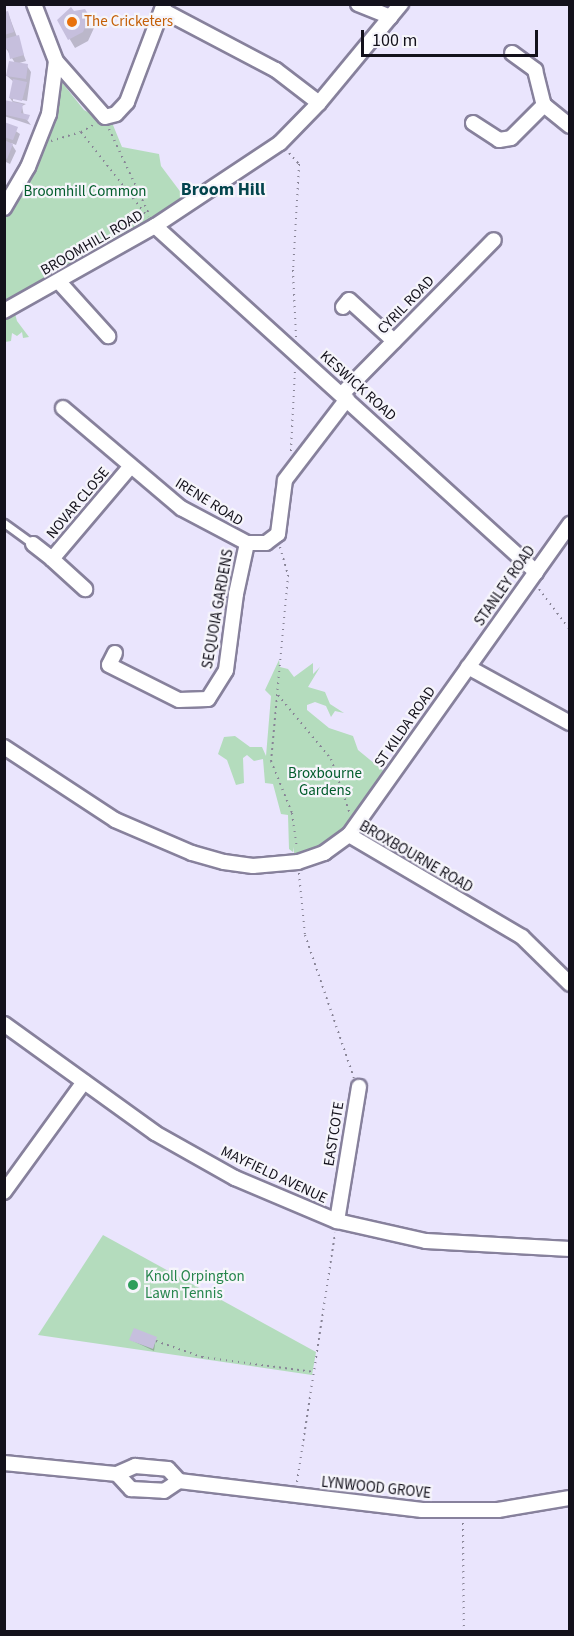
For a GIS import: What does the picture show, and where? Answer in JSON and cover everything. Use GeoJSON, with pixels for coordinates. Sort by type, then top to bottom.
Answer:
{"type":"FeatureCollection","features":[{"type":"Feature","properties":{"kind":"street"},"geometry":{"type":"LineString","coordinates":[[34,4],[56,61],[105,117],[116,114],[127,102],[163,7],[276,70],[319,103]]}},
{"type":"Feature","properties":{"kind":"street"},"geometry":{"type":"LineString","coordinates":[[358,4],[390,17]]}},
{"type":"Feature","properties":{"kind":"street","name":"BROOMHILL ROAD"},"geometry":{"type":"LineString","coordinates":[[4,310],[60,283],[156,226],[279,143],[319,103],[401,4]]}},
{"type":"Feature","properties":{"kind":"street"},"geometry":{"type":"LineString","coordinates":[[512,53],[535,70],[544,105],[570,126]]}},
{"type":"Feature","properties":{"kind":"street"},"geometry":{"type":"LineString","coordinates":[[4,208],[28,167],[49,114],[56,61]]}},
{"type":"Feature","properties":{"kind":"street"},"geometry":{"type":"LineString","coordinates":[[473,123],[499,140],[511,138],[544,105]]}},
{"type":"Feature","properties":{"kind":"street","name":"KESWICK ROAD"},"geometry":{"type":"LineString","coordinates":[[156,226],[345,396],[534,575]]}},
{"type":"Feature","properties":{"kind":"street","name":"CYRIL ROAD"},"geometry":{"type":"LineString","coordinates":[[345,396],[394,341],[494,240]]}},
{"type":"Feature","properties":{"kind":"street"},"geometry":{"type":"LineString","coordinates":[[60,283],[108,336]]}},
{"type":"Feature","properties":{"kind":"street"},"geometry":{"type":"LineString","coordinates":[[343,307],[349,300],[394,341]]}},
{"type":"Feature","properties":{"kind":"street"},"geometry":{"type":"LineString","coordinates":[[275,539],[282,491],[290,472],[345,396]]}},
{"type":"Feature","properties":{"kind":"street","name":"IRENE ROAD"},"geometry":{"type":"LineString","coordinates":[[63,408],[181,508],[247,543],[275,539]]}},
{"type":"Feature","properties":{"kind":"street","name":"NOVAR CLOSE"},"geometry":{"type":"LineString","coordinates":[[52,559],[130,467]]}},
{"type":"Feature","properties":{"kind":"street","name":"STANLEY ROAD"},"geometry":{"type":"LineString","coordinates":[[468,667],[570,524]]}},
{"type":"Feature","properties":{"kind":"street","name":"SEQUOIA GARDENS"},"geometry":{"type":"LineString","coordinates":[[115,653],[109,665],[179,700],[208,699],[226,670],[236,594],[247,543]]}},
{"type":"Feature","properties":{"kind":"street","name":"NOVAR CLOSE"},"geometry":{"type":"LineString","coordinates":[[33,544],[85,589]]}},
{"type":"Feature","properties":{"kind":"street"},"geometry":{"type":"LineString","coordinates":[[468,667],[570,723]]}},
{"type":"Feature","properties":{"kind":"street","name":"ST KILDA ROAD"},"geometry":{"type":"LineString","coordinates":[[349,835],[468,667]]}},
{"type":"Feature","properties":{"kind":"street","name":"BROXBOURNE ROAD"},"geometry":{"type":"LineString","coordinates":[[4,747],[115,820],[192,853],[253,866],[298,862],[324,853],[349,835],[522,937],[570,984]]}},
{"type":"Feature","properties":{"kind":"street","name":"MAYFIELD AVENUE"},"geometry":{"type":"LineString","coordinates":[[4,1024],[155,1133],[205,1161],[337,1221],[426,1241],[570,1249]]}},
{"type":"Feature","properties":{"kind":"street"},"geometry":{"type":"LineString","coordinates":[[4,1192],[84,1082]]}},
{"type":"Feature","properties":{"kind":"street","name":"EASTCOTE"},"geometry":{"type":"LineString","coordinates":[[337,1221],[359,1087]]}},
{"type":"Feature","properties":{"kind":"street","name":"LYNWOOD GROVE"},"geometry":{"type":"LineString","coordinates":[[4,1464],[117,1474],[135,1466],[168,1469],[179,1481],[422,1510],[508,1509],[570,1498]]}},
{"type":"Feature","properties":{"kind":"street","name":"LYNWOOD GROVE"},"geometry":{"type":"LineString","coordinates":[[117,1474],[132,1489],[164,1491],[179,1481]]}},
{"type":"Feature","properties":{"kind":"lane"},"geometry":{"type":"LineString","coordinates":[[4,523],[33,544]]}},
{"type":"Feature","properties":{"kind":"path"},"geometry":{"type":"LineString","coordinates":[[46,142],[81,132],[105,117],[156,226]]}},
{"type":"Feature","properties":{"kind":"path"},"geometry":{"type":"LineString","coordinates":[[81,132],[156,226]]}},
{"type":"Feature","properties":{"kind":"path"},"geometry":{"type":"LineString","coordinates":[[279,143],[299,164],[294,270],[296,352],[290,472]]}},
{"type":"Feature","properties":{"kind":"path"},"geometry":{"type":"LineString","coordinates":[[275,539],[288,565],[285,632],[276,693],[271,760],[292,813],[304,935],[359,1087]]}},
{"type":"Feature","properties":{"kind":"path"},"geometry":{"type":"LineString","coordinates":[[534,575],[570,630]]}},
{"type":"Feature","properties":{"kind":"path"},"geometry":{"type":"LineString","coordinates":[[276,693],[331,759],[350,814]]}},
{"type":"Feature","properties":{"kind":"path"},"geometry":{"type":"LineString","coordinates":[[295,1496],[337,1221]]}},
{"type":"Feature","properties":{"kind":"path"},"geometry":{"type":"LineString","coordinates":[[156,1341],[202,1357],[314,1372]]}},
{"type":"Feature","properties":{"kind":"path"},"geometry":{"type":"LineString","coordinates":[[463,1510],[464,1632]]}},
{"type":"Feature","properties":{"kind":"green space","name":"Broomhill Common"},"geometry":{"type":"Polygon","coordinates":[[[60,80],[84,110],[113,125],[122,147],[159,154],[161,166],[185,198],[5,306],[4,203],[60,80]]]}},
{"type":"Feature","properties":{"kind":"green space"},"geometry":{"type":"Polygon","coordinates":[[[14,310],[17,321],[29,337],[23,338],[22,332],[17,336],[12,333],[11,341],[5,342],[5,313],[14,310]]]}},
{"type":"Feature","properties":{"kind":"green space","name":"Broxbourne Gardens"},"geometry":{"type":"Polygon","coordinates":[[[279,660],[280,667],[288,669],[294,677],[313,663],[313,674],[320,667],[308,687],[325,692],[330,704],[344,713],[335,711],[331,717],[326,706],[315,702],[307,705],[307,710],[329,728],[353,736],[358,750],[386,773],[335,838],[295,858],[293,847],[293,852],[289,849],[288,815],[281,814],[273,784],[265,783],[263,759],[254,761],[247,755],[243,758],[244,783],[236,785],[227,760],[218,754],[224,737],[235,736],[250,747],[262,747],[266,756],[271,696],[265,690],[279,660]]]}},
{"type":"Feature","properties":{"kind":"green space","name":"Knoll Orpington Lawn Tennis"},"geometry":{"type":"Polygon","coordinates":[[[103,1235],[316,1352],[312,1375],[38,1335],[103,1235]]]}},
{"type":"Feature","properties":{"kind":"building","name":"The Cricketers"},"geometry":{"type":"Polygon","coordinates":[[[71,7],[74,11],[85,9],[90,17],[83,32],[68,40],[57,20],[71,7]]]}},
{"type":"Feature","properties":{"kind":"building"},"geometry":{"type":"Polygon","coordinates":[[[8,11],[14,32],[4,35],[4,12],[8,11]]]}},
{"type":"Feature","properties":{"kind":"building"},"geometry":{"type":"Polygon","coordinates":[[[19,35],[24,55],[10,59],[8,49],[4,50],[4,39],[19,35]]]}},
{"type":"Feature","properties":{"kind":"building"},"geometry":{"type":"Polygon","coordinates":[[[9,61],[28,64],[26,79],[6,76],[9,61]]]}},
{"type":"Feature","properties":{"kind":"building"},"geometry":{"type":"Polygon","coordinates":[[[13,79],[27,82],[22,101],[9,98],[13,79]]]}},
{"type":"Feature","properties":{"kind":"building"},"geometry":{"type":"Polygon","coordinates":[[[4,100],[23,104],[21,113],[30,115],[28,120],[6,115],[4,100]]]}},
{"type":"Feature","properties":{"kind":"building"},"geometry":{"type":"Polygon","coordinates":[[[4,122],[18,127],[13,140],[4,137],[4,122]]]}},
{"type":"Feature","properties":{"kind":"building"},"geometry":{"type":"Polygon","coordinates":[[[4,140],[13,144],[7,159],[4,157],[4,140]]]}},
{"type":"Feature","properties":{"kind":"building"},"geometry":{"type":"Polygon","coordinates":[[[134,1328],[157,1337],[153,1349],[129,1340],[134,1328]]]}},
{"type":"Feature","properties":{"kind":"place","name":"The Cricketers"},"geometry":{"type":"Point","coordinates":[72,22]}},
{"type":"Feature","properties":{"kind":"place","name":"Knoll Orpington Lawn Tennis"},"geometry":{"type":"Point","coordinates":[133,1285]}},
{"type":"Feature","properties":{"kind":"district","name":"Broom Hill"},"geometry":{"type":"Point","coordinates":[223,190]}}]}
